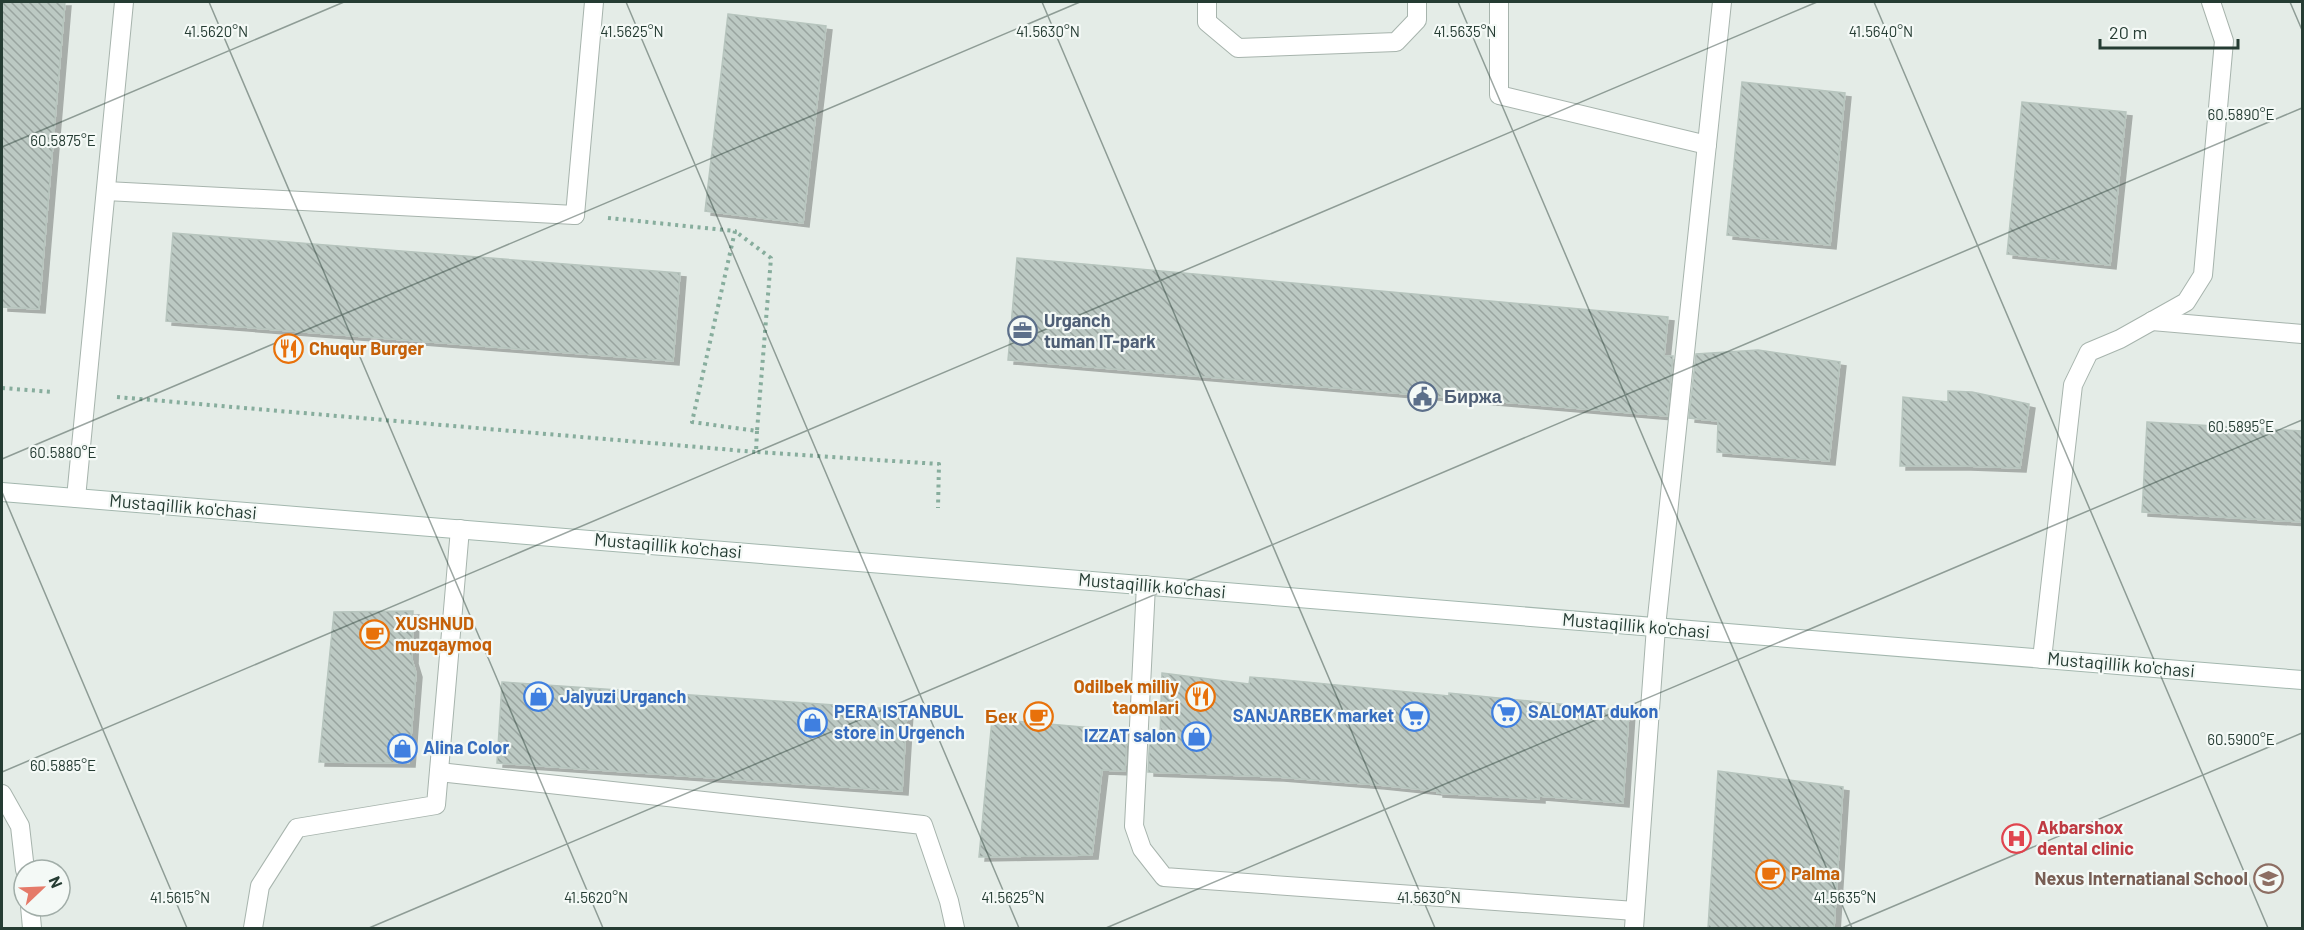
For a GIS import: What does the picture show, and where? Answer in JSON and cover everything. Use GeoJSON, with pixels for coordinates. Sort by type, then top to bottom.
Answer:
{"type":"FeatureCollection","features":[{"type":"Feature","properties":{"kind":"main road"},"geometry":{"type":"LineString","coordinates":[[76,498],[124,2]]}},
{"type":"Feature","properties":{"kind":"main road"},"geometry":{"type":"LineString","coordinates":[[106,191],[575,215],[594,2]]}},
{"type":"Feature","properties":{"kind":"main road"},"geometry":{"type":"LineString","coordinates":[[1207,2],[1207,22],[1238,48],[1396,42],[1417,20],[1417,2]]}},
{"type":"Feature","properties":{"kind":"main road"},"geometry":{"type":"LineString","coordinates":[[1499,2],[1499,95],[1707,146]]}},
{"type":"Feature","properties":{"kind":"main road"},"geometry":{"type":"LineString","coordinates":[[1146,585],[1134,826],[1142,849],[1164,877],[1634,920],[1656,627],[1722,2]]}},
{"type":"Feature","properties":{"kind":"main road"},"geometry":{"type":"LineString","coordinates":[[2042,659],[2073,385],[2089,352],[2120,339],[2186,302],[2204,275],[2224,41],[2211,2]]}},
{"type":"Feature","properties":{"kind":"main road"},"geometry":{"type":"LineString","coordinates":[[2152,321],[2302,334]]}},
{"type":"Feature","properties":{"kind":"main road","name":"Mustaqillik ko'chasi"},"geometry":{"type":"LineString","coordinates":[[2,492],[2302,680]]}},
{"type":"Feature","properties":{"kind":"main road"},"geometry":{"type":"LineString","coordinates":[[253,928],[260,886],[297,828],[436,805],[460,529]]}},
{"type":"Feature","properties":{"kind":"main road"},"geometry":{"type":"LineString","coordinates":[[439,772],[923,825],[949,901],[955,928]]}},
{"type":"Feature","properties":{"kind":"main road"},"geometry":{"type":"LineString","coordinates":[[2,794],[20,826],[24,858]]}},
{"type":"Feature","properties":{"kind":"path"},"geometry":{"type":"LineString","coordinates":[[575,215],[735,231],[771,258],[756,452]]}},
{"type":"Feature","properties":{"kind":"path"},"geometry":{"type":"LineString","coordinates":[[735,231],[692,422],[757,431]]}},
{"type":"Feature","properties":{"kind":"path"},"geometry":{"type":"LineString","coordinates":[[2,388],[756,452],[939,464],[938,508]]}},
{"type":"Feature","properties":{"kind":"building"},"geometry":{"type":"Polygon","coordinates":[[[2,2],[65,2],[39,309],[2,307],[2,2]]]}},
{"type":"Feature","properties":{"kind":"building"},"geometry":{"type":"Polygon","coordinates":[[[728,14],[826,26],[803,223],[705,211],[728,14]]]}},
{"type":"Feature","properties":{"kind":"building"},"geometry":{"type":"Polygon","coordinates":[[[1742,82],[1845,93],[1830,245],[1727,235],[1742,82]]]}},
{"type":"Feature","properties":{"kind":"building"},"geometry":{"type":"Polygon","coordinates":[[[2022,102],[2126,112],[2110,265],[2007,254],[2022,102]]]}},
{"type":"Feature","properties":{"kind":"building"},"geometry":{"type":"Polygon","coordinates":[[[173,233],[680,273],[673,361],[166,321],[173,233]]]}},
{"type":"Feature","properties":{"kind":"building"},"geometry":{"type":"Polygon","coordinates":[[[1017,258],[1668,317],[1664,356],[1673,356],[1667,416],[1008,360],[1017,258]]]}},
{"type":"Feature","properties":{"kind":"building"},"geometry":{"type":"Polygon","coordinates":[[[1758,350],[1840,362],[1829,461],[1717,452],[1718,421],[1689,418],[1696,354],[1758,350]]]}},
{"type":"Feature","properties":{"kind":"building"},"geometry":{"type":"Polygon","coordinates":[[[1948,391],[1972,392],[2029,404],[2020,468],[1900,466],[1903,397],[1948,402],[1948,391]]]}},
{"type":"Feature","properties":{"kind":"building"},"geometry":{"type":"Polygon","coordinates":[[[2147,422],[2302,431],[2302,522],[2142,512],[2147,422]]]}},
{"type":"Feature","properties":{"kind":"building"},"geometry":{"type":"Polygon","coordinates":[[[413,611],[412,660],[416,673],[409,763],[319,762],[334,612],[413,611]]]}},
{"type":"Feature","properties":{"kind":"building"},"geometry":{"type":"Polygon","coordinates":[[[1162,673],[1249,684],[1250,677],[1449,696],[1449,693],[1629,711],[1623,803],[1539,796],[1539,799],[1437,793],[1437,791],[1379,785],[1278,777],[1148,772],[1150,734],[1160,735],[1162,673]]]}},
{"type":"Feature","properties":{"kind":"building"},"geometry":{"type":"Polygon","coordinates":[[[502,682],[907,710],[902,791],[497,763],[502,682]]]}},
{"type":"Feature","properties":{"kind":"building"},"geometry":{"type":"Polygon","coordinates":[[[992,719],[1127,731],[1125,771],[1102,770],[1092,855],[979,857],[992,719]]]}},
{"type":"Feature","properties":{"kind":"building"},"geometry":{"type":"Polygon","coordinates":[[[1718,771],[1843,787],[1834,928],[1708,928],[1718,771]]]}},
{"type":"Feature","properties":{"kind":"place","name":"Urganch tuman IT-park"},"geometry":{"type":"Point","coordinates":[1023,331]}},
{"type":"Feature","properties":{"kind":"place","name":"Chuqur Burger"},"geometry":{"type":"Point","coordinates":[288,349]}},
{"type":"Feature","properties":{"kind":"place","name":"Биржа"},"geometry":{"type":"Point","coordinates":[1423,397]}},
{"type":"Feature","properties":{"kind":"place","name":"XUSHNUD muzqaymoq"},"geometry":{"type":"Point","coordinates":[374,634]}},
{"type":"Feature","properties":{"kind":"place","name":"Jalyuzi Urganch"},"geometry":{"type":"Point","coordinates":[539,697]}},
{"type":"Feature","properties":{"kind":"place","name":"Odilbek milliy taomlari"},"geometry":{"type":"Point","coordinates":[1200,697]}},
{"type":"Feature","properties":{"kind":"place","name":"SALOMAT dukon"},"geometry":{"type":"Point","coordinates":[1507,712]}},
{"type":"Feature","properties":{"kind":"place","name":"SANJARBEK market"},"geometry":{"type":"Point","coordinates":[1415,716]}},
{"type":"Feature","properties":{"kind":"place","name":"Бек"},"geometry":{"type":"Point","coordinates":[1038,717]}},
{"type":"Feature","properties":{"kind":"place","name":"PERA ISTANBUL store in Urgench"},"geometry":{"type":"Point","coordinates":[813,722]}},
{"type":"Feature","properties":{"kind":"place","name":"IZZAT salon"},"geometry":{"type":"Point","coordinates":[1197,736]}},
{"type":"Feature","properties":{"kind":"place","name":"Alina Color"},"geometry":{"type":"Point","coordinates":[402,748]}},
{"type":"Feature","properties":{"kind":"place","name":"Akbarshox dental clinic"},"geometry":{"type":"Point","coordinates":[2016,838]}},
{"type":"Feature","properties":{"kind":"place","name":"Palma"},"geometry":{"type":"Point","coordinates":[1770,874]}},
{"type":"Feature","properties":{"kind":"place","name":"Nexus Internatianal School"},"geometry":{"type":"Point","coordinates":[2269,879]}}]}
